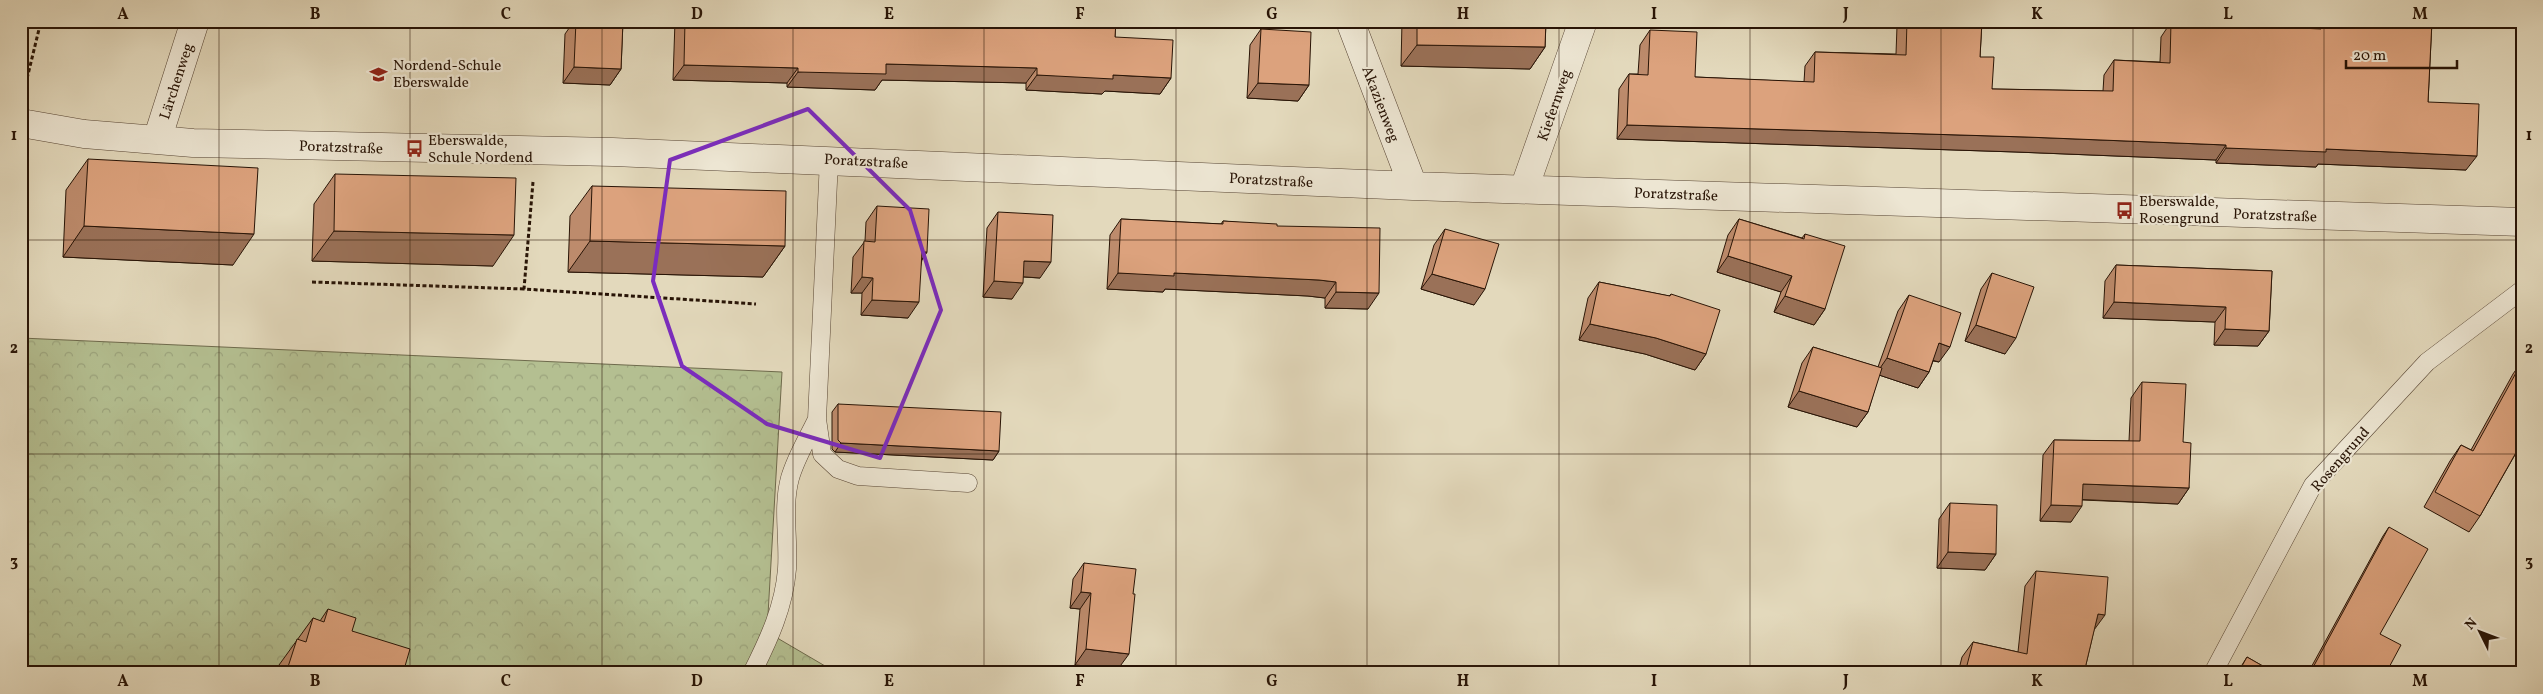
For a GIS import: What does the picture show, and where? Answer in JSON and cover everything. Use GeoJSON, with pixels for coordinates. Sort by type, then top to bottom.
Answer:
{"type":"FeatureCollection","features":[{"type":"Feature","properties":{"kind":"street","name":"Lärchenweg"},"geometry":{"type":"LineString","coordinates":[[157,140],[196,21]]}},
{"type":"Feature","properties":{"kind":"street","name":"Akazienweg"},"geometry":{"type":"LineString","coordinates":[[1350,21],[1412,186]]}},
{"type":"Feature","properties":{"kind":"street","name":"Kiefernweg"},"geometry":{"type":"LineString","coordinates":[[1524,189],[1583,21]]}},
{"type":"Feature","properties":{"kind":"street","name":"Poratzstraße"},"geometry":{"type":"LineString","coordinates":[[21,123],[84,134],[157,140],[414,149],[536,149],[1412,186],[2522,222]]}},
{"type":"Feature","properties":{"kind":"lane"},"geometry":{"type":"LineString","coordinates":[[829,160],[818,419],[822,454],[838,469],[858,476],[968,483]]}},
{"type":"Feature","properties":{"kind":"lane","name":"Rosengrund"},"geometry":{"type":"LineString","coordinates":[[2213,673],[2313,486],[2426,362],[2522,290]]}},
{"type":"Feature","properties":{"kind":"lane"},"geometry":{"type":"LineString","coordinates":[[752,673],[775,625],[783,598],[787,568],[790,479],[795,463],[818,419]]}},
{"type":"Feature","properties":{"kind":"path"},"geometry":{"type":"LineString","coordinates":[[23,94],[41,21]]}},
{"type":"Feature","properties":{"kind":"path"},"geometry":{"type":"LineString","coordinates":[[524,289],[536,149]]}},
{"type":"Feature","properties":{"kind":"path"},"geometry":{"type":"LineString","coordinates":[[312,282],[524,289],[756,304]]}},
{"type":"Feature","properties":{"kind":"highlighted area"},"geometry":{"type":"Polygon","coordinates":[[[808,109],[910,210],[941,310],[880,458],[767,424],[682,366],[653,281],[670,160],[808,109]]]}},
{"type":"Feature","properties":{"kind":"green space"},"geometry":{"type":"Polygon","coordinates":[[[21,338],[782,372],[767,632],[837,673],[21,673],[21,338]]]}},
{"type":"Feature","properties":{"kind":"building"},"geometry":{"type":"Polygon","coordinates":[[[576,21],[623,21],[621,69],[574,67],[576,21]]]}},
{"type":"Feature","properties":{"kind":"building"},"geometry":{"type":"Polygon","coordinates":[[[685,21],[1116,21],[1115,37],[1173,40],[1171,78],[1113,75],[1113,79],[1037,75],[1037,68],[886,64],[886,74],[798,72],[798,68],[684,65],[685,21]]]}},
{"type":"Feature","properties":{"kind":"building"},"geometry":{"type":"Polygon","coordinates":[[[1417,21],[1546,21],[1545,47],[1417,45],[1417,21]]]}},
{"type":"Feature","properties":{"kind":"building"},"geometry":{"type":"Polygon","coordinates":[[[1907,21],[1982,21],[1980,57],[1994,57],[1992,89],[2113,91],[2114,60],[2170,63],[2171,22],[2321,29],[2321,25],[2403,28],[2403,21],[2432,21],[2428,102],[2479,104],[2477,156],[2326,149],[2326,152],[2226,148],[2226,145],[2026,137],[1627,125],[1629,74],[1648,75],[1650,30],[1697,32],[1695,77],[1814,82],[1815,52],[1906,55],[1907,21]]]}},
{"type":"Feature","properties":{"kind":"building"},"geometry":{"type":"Polygon","coordinates":[[[1261,29],[1311,32],[1309,85],[1258,83],[1261,29]]]}},
{"type":"Feature","properties":{"kind":"building"},"geometry":{"type":"Polygon","coordinates":[[[88,159],[258,168],[254,234],[84,226],[88,159]]]}},
{"type":"Feature","properties":{"kind":"building"},"geometry":{"type":"Polygon","coordinates":[[[335,174],[516,178],[514,235],[334,231],[335,174]]]}},
{"type":"Feature","properties":{"kind":"building"},"geometry":{"type":"Polygon","coordinates":[[[592,186],[786,191],[785,246],[590,241],[592,186]]]}},
{"type":"Feature","properties":{"kind":"building"},"geometry":{"type":"Polygon","coordinates":[[[877,206],[929,209],[927,252],[922,252],[919,302],[872,300],[873,278],[862,277],[864,241],[875,242],[877,206]]]}},
{"type":"Feature","properties":{"kind":"building"},"geometry":{"type":"Polygon","coordinates":[[[998,212],[1053,215],[1051,262],[1024,261],[1023,283],[994,281],[998,212]]]}},
{"type":"Feature","properties":{"kind":"building"},"geometry":{"type":"Polygon","coordinates":[[[1121,219],[1223,224],[1223,221],[1277,224],[1277,226],[1380,228],[1379,293],[1336,292],[1336,282],[1319,280],[1174,273],[1174,276],[1118,273],[1121,219]]]}},
{"type":"Feature","properties":{"kind":"building"},"geometry":{"type":"Polygon","coordinates":[[[1739,219],[1804,239],[1805,234],[1845,246],[1825,309],[1785,296],[1792,276],[1728,256],[1739,219]]]}},
{"type":"Feature","properties":{"kind":"building"},"geometry":{"type":"Polygon","coordinates":[[[1445,229],[1499,244],[1485,289],[1432,274],[1445,229]]]}},
{"type":"Feature","properties":{"kind":"building"},"geometry":{"type":"Polygon","coordinates":[[[2116,265],[2272,271],[2269,331],[2225,329],[2226,307],[2114,302],[2116,265]]]}},
{"type":"Feature","properties":{"kind":"building"},"geometry":{"type":"Polygon","coordinates":[[[1992,273],[2034,287],[2016,338],[1976,325],[1992,273]]]}},
{"type":"Feature","properties":{"kind":"building"},"geometry":{"type":"Polygon","coordinates":[[[1599,282],[1670,296],[1671,294],[1720,310],[1706,354],[1656,338],[1590,324],[1599,282]]]}},
{"type":"Feature","properties":{"kind":"building"},"geometry":{"type":"Polygon","coordinates":[[[1909,295],[1961,313],[1950,347],[1939,343],[1929,372],[1887,358],[1909,295]]]}},
{"type":"Feature","properties":{"kind":"building"},"geometry":{"type":"Polygon","coordinates":[[[1813,347],[1882,368],[1868,412],[1799,391],[1813,347]]]}},
{"type":"Feature","properties":{"kind":"building"},"geometry":{"type":"Polygon","coordinates":[[[2522,362],[2522,442],[2480,516],[2435,492],[2461,445],[2473,451],[2522,362]]]}},
{"type":"Feature","properties":{"kind":"building"},"geometry":{"type":"Polygon","coordinates":[[[2142,382],[2186,384],[2183,442],[2191,443],[2189,488],[2083,484],[2082,506],[2051,505],[2054,440],[2140,441],[2142,382]]]}},
{"type":"Feature","properties":{"kind":"building"},"geometry":{"type":"Polygon","coordinates":[[[838,404],[1001,412],[999,451],[841,443],[838,440],[838,404]]]}},
{"type":"Feature","properties":{"kind":"building"},"geometry":{"type":"Polygon","coordinates":[[[1950,503],[1997,505],[1996,554],[1948,552],[1950,503]]]}},
{"type":"Feature","properties":{"kind":"building"},"geometry":{"type":"Polygon","coordinates":[[[2389,527],[2428,549],[2380,634],[2401,645],[2386,673],[2310,673],[2389,527]]]}},
{"type":"Feature","properties":{"kind":"building"},"geometry":{"type":"Polygon","coordinates":[[[1084,563],[1136,569],[1129,654],[1086,649],[1091,593],[1081,592],[1084,563]]]}},
{"type":"Feature","properties":{"kind":"building"},"geometry":{"type":"Polygon","coordinates":[[[2036,571],[2108,577],[2105,615],[2098,614],[2084,673],[1965,673],[1973,642],[2027,654],[2036,571]]]}},
{"type":"Feature","properties":{"kind":"building"},"geometry":{"type":"Polygon","coordinates":[[[328,609],[356,618],[352,631],[410,649],[403,673],[297,673],[287,670],[297,639],[306,642],[313,618],[324,622],[328,609]]]}},
{"type":"Feature","properties":{"kind":"building"},"geometry":{"type":"Polygon","coordinates":[[[2247,657],[2275,673],[2238,673],[2247,657]]]}},
{"type":"Feature","properties":{"kind":"place","name":"Nordend-Schule Eberswalde"},"geometry":{"type":"Point","coordinates":[379,74]}},
{"type":"Feature","properties":{"kind":"place","name":"Eberswalde, Schule Nordend"},"geometry":{"type":"Point","coordinates":[414,149]}},
{"type":"Feature","properties":{"kind":"place","name":"Eberswalde, Rosengrund"},"geometry":{"type":"Point","coordinates":[2125,210]}}]}
